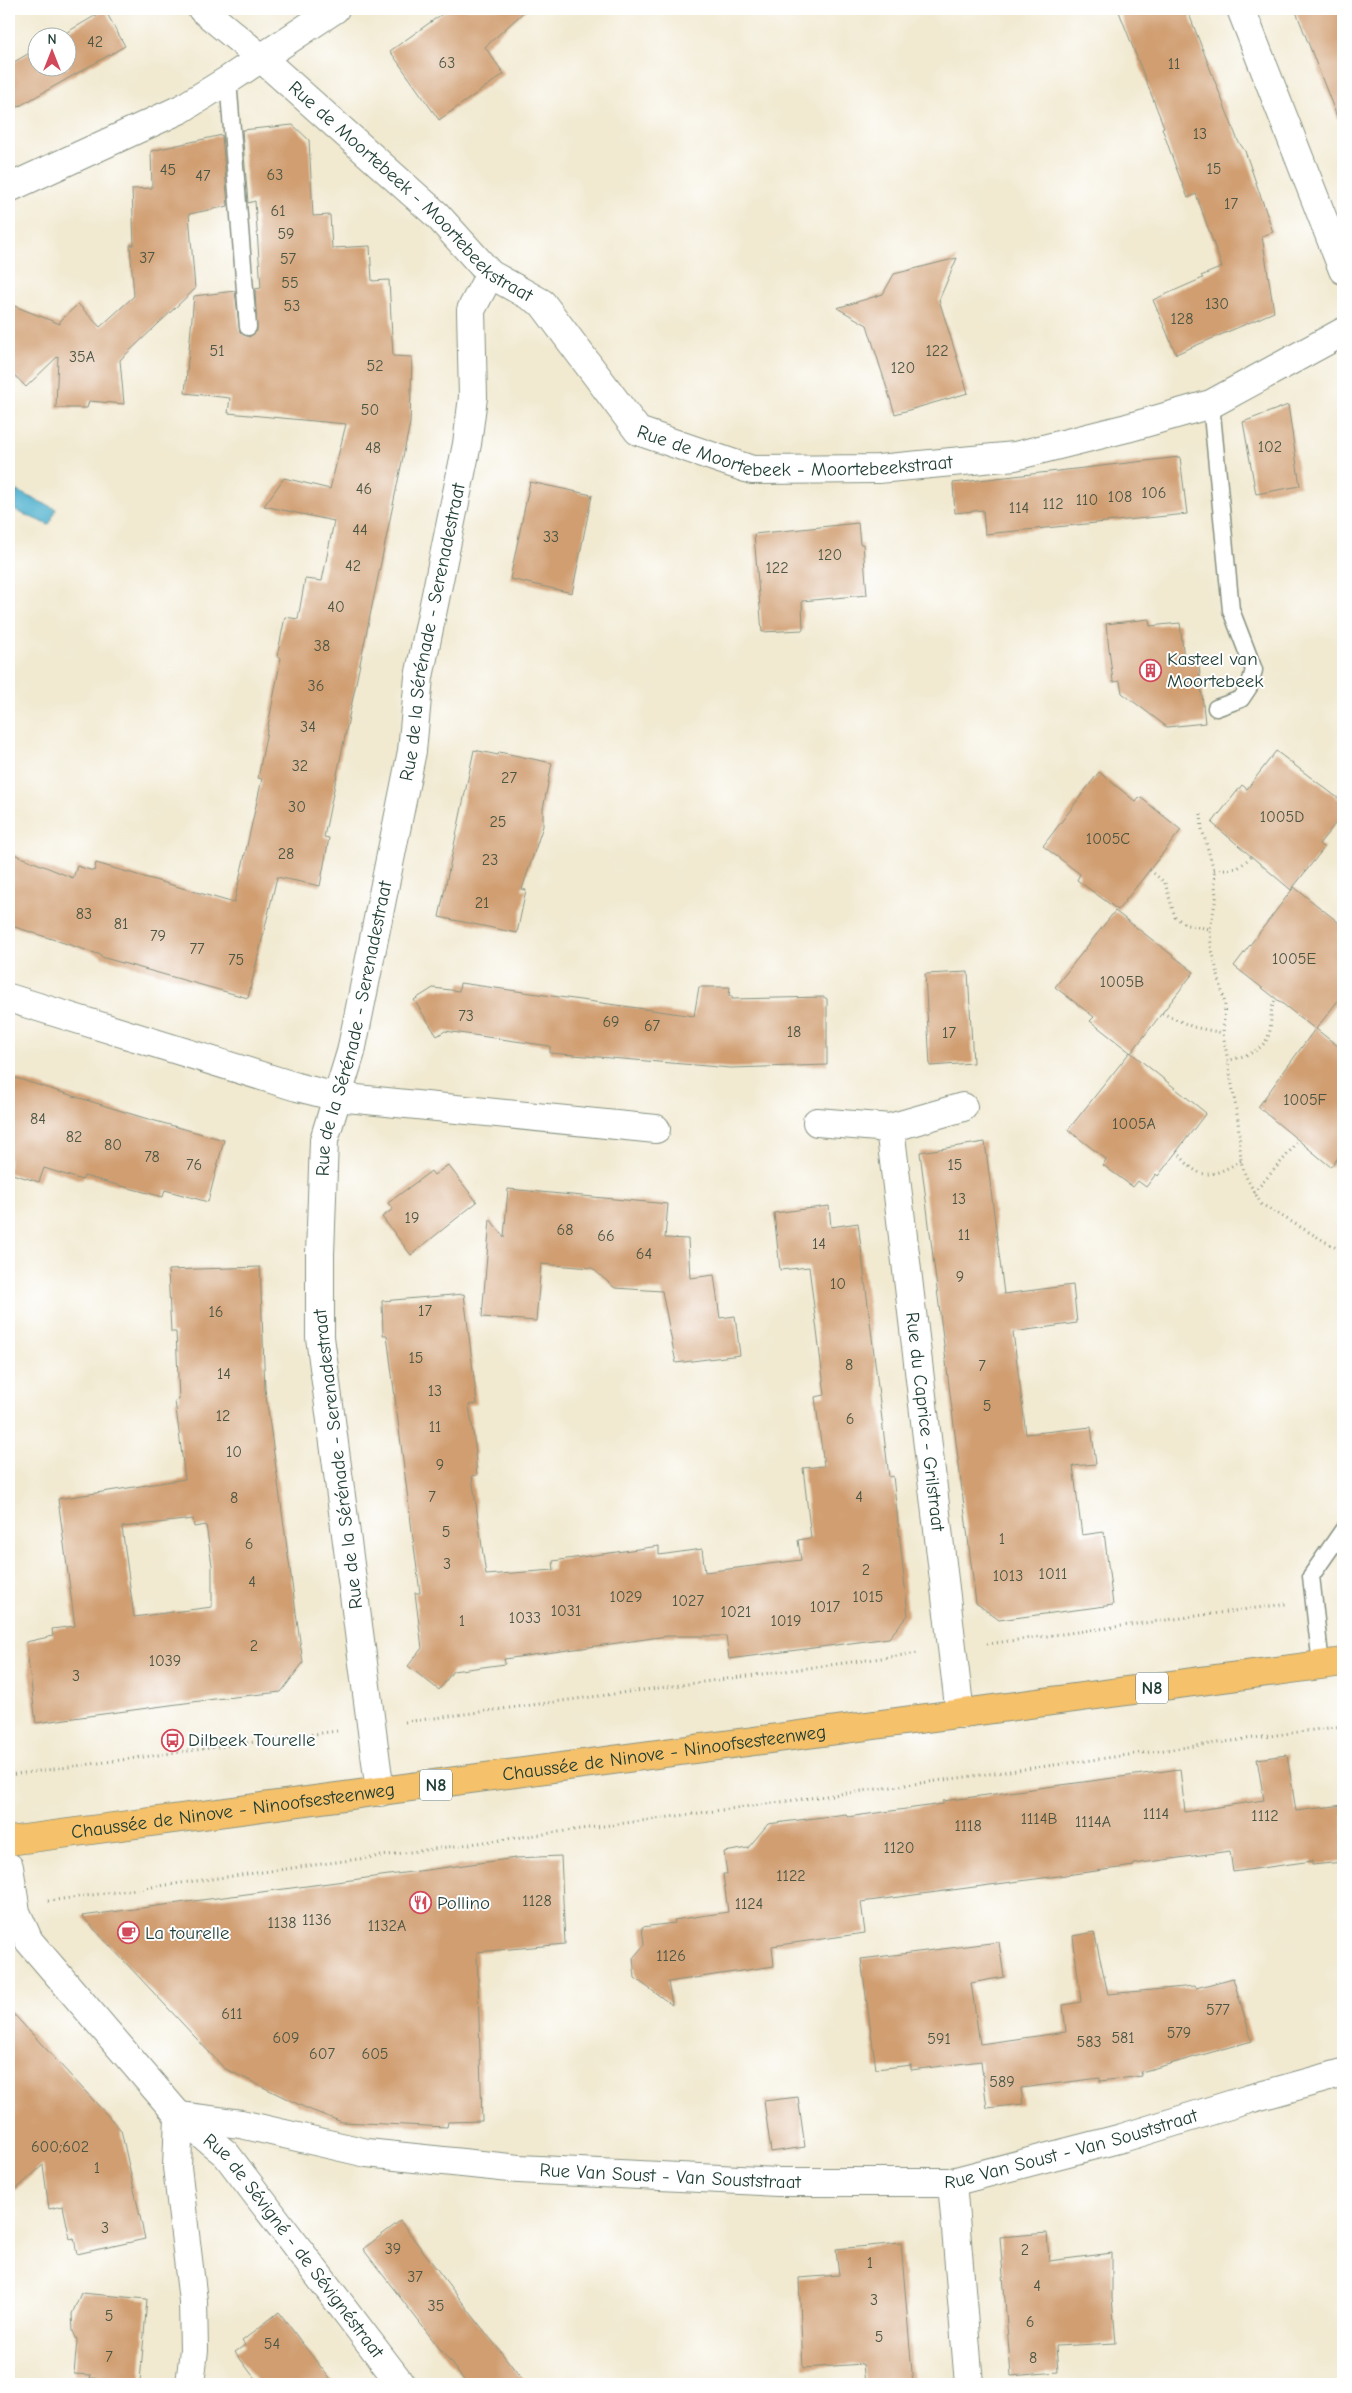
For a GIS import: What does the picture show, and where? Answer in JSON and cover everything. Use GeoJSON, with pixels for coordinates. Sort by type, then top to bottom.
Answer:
{"type":"FeatureCollection","features":[{"type":"Feature","properties":{"kind":"main road","name":"Chaussée de Ninove - Ninoofsesteenweg"},"geometry":{"type":"LineString","coordinates":[[9,1841],[1332,1664]]}},
{"type":"Feature","properties":{"kind":"street","name":"Rue de Moortebeek - Moortebeekstraat"},"geometry":{"type":"LineString","coordinates":[[202,9],[260,57],[437,215],[490,274],[542,303],[638,431],[752,470],[878,469],[1015,456],[1127,428],[1211,404],[1343,332]]}},
{"type":"Feature","properties":{"kind":"street"},"geometry":{"type":"LineString","coordinates":[[9,188],[181,109],[335,9]]}},
{"type":"Feature","properties":{"kind":"street"},"geometry":{"type":"LineString","coordinates":[[1241,9],[1343,270]]}},
{"type":"Feature","properties":{"kind":"street","name":"Rue de la Sérénade - Serenadestraat"},"geometry":{"type":"LineString","coordinates":[[380,1792],[320,1337],[320,1254],[324,1140],[351,1052],[412,751],[419,677],[467,444],[473,397],[471,310],[490,274]]}},
{"type":"Feature","properties":{"kind":"street"},"geometry":{"type":"LineString","coordinates":[[9,998],[297,1087],[337,1097],[656,1129]]}},
{"type":"Feature","properties":{"kind":"street"},"geometry":{"type":"LineString","coordinates":[[817,1122],[890,1128],[963,1107]]}},
{"type":"Feature","properties":{"kind":"street","name":"Rue du Caprice - Grilstraat"},"geometry":{"type":"LineString","coordinates":[[890,1128],[960,1714]]}},
{"type":"Feature","properties":{"kind":"street"},"geometry":{"type":"LineString","coordinates":[[9,1866],[14,1906],[29,1941],[179,2116],[177,2167],[193,2301],[194,2350],[190,2384]]}},
{"type":"Feature","properties":{"kind":"street","name":"Rue Van Soust - Van Souststraat"},"geometry":{"type":"LineString","coordinates":[[179,2116],[241,2124],[367,2153],[519,2169],[778,2182],[952,2182],[1122,2138],[1250,2099],[1343,2074]]}},
{"type":"Feature","properties":{"kind":"street","name":"Rue de Sévigné - de Sévignéstraat"},"geometry":{"type":"LineString","coordinates":[[179,2116],[226,2154],[401,2384]]}},
{"type":"Feature","properties":{"kind":"street"},"geometry":{"type":"LineString","coordinates":[[952,2182],[968,2384]]}},
{"type":"Feature","properties":{"kind":"lane"},"geometry":{"type":"LineString","coordinates":[[228,80],[248,326]]}},
{"type":"Feature","properties":{"kind":"lane"},"geometry":{"type":"LineString","coordinates":[[1211,404],[1231,610],[1254,670],[1249,687],[1241,699],[1216,708]]}},
{"type":"Feature","properties":{"kind":"lane","name":"Chaussée de Ninove - Ninoofsesteenweg"},"geometry":{"type":"LineString","coordinates":[[1332,1664],[1313,1600],[1311,1576],[1343,1530]]}},
{"type":"Feature","properties":{"kind":"path"},"geometry":{"type":"LineString","coordinates":[[1202,814],[1202,829],[1214,870],[1216,898],[1210,929],[1211,946],[1225,1004],[1223,1032],[1238,1120],[1241,1161],[1254,1193],[1262,1204],[1343,1252]]}},
{"type":"Feature","properties":{"kind":"path"},"geometry":{"type":"LineString","coordinates":[[1214,870],[1238,868],[1251,857]]}},
{"type":"Feature","properties":{"kind":"path"},"geometry":{"type":"LineString","coordinates":[[1150,870],[1166,883],[1175,917],[1187,925],[1210,929]]}},
{"type":"Feature","properties":{"kind":"path"},"geometry":{"type":"LineString","coordinates":[[1227,1061],[1247,1055],[1263,1046],[1270,1031],[1270,1008],[1276,999]]}},
{"type":"Feature","properties":{"kind":"path"},"geometry":{"type":"LineString","coordinates":[[1162,1013],[1193,1027],[1223,1032]]}},
{"type":"Feature","properties":{"kind":"path"},"geometry":{"type":"LineString","coordinates":[[1254,1193],[1273,1168],[1286,1157],[1298,1141]]}},
{"type":"Feature","properties":{"kind":"path"},"geometry":{"type":"LineString","coordinates":[[1177,1152],[1189,1168],[1203,1174],[1220,1172],[1241,1161]]}},
{"type":"Feature","properties":{"kind":"path"},"geometry":{"type":"LineString","coordinates":[[9,1775],[1313,1600]]}},
{"type":"Feature","properties":{"kind":"path"},"geometry":{"type":"LineString","coordinates":[[14,1906],[1343,1726]]}},
{"type":"Feature","properties":{"kind":"water"},"geometry":{"type":"Polygon","coordinates":[[[12,489],[56,509],[49,525],[9,508],[9,496],[12,489]]]}},
{"type":"Feature","properties":{"kind":"building"},"geometry":{"type":"Polygon","coordinates":[[[449,9],[527,9],[485,47],[504,74],[439,120],[390,51],[449,9]]]}},
{"type":"Feature","properties":{"kind":"building"},"geometry":{"type":"Polygon","coordinates":[[[1118,9],[1187,9],[1238,141],[1245,151],[1273,232],[1262,236],[1274,312],[1176,354],[1153,300],[1203,278],[1201,276],[1222,267],[1196,194],[1188,198],[1162,128],[1164,127],[1118,9]]]}},
{"type":"Feature","properties":{"kind":"building"},"geometry":{"type":"Polygon","coordinates":[[[1295,9],[1343,9],[1343,127],[1341,127],[1295,9]]]}},
{"type":"Feature","properties":{"kind":"building"},"geometry":{"type":"Polygon","coordinates":[[[105,10],[125,46],[78,73],[78,28],[74,28],[105,10]]]}},
{"type":"Feature","properties":{"kind":"building"},"geometry":{"type":"Polygon","coordinates":[[[28,54],[28,78],[69,78],[9,112],[9,65],[28,54]]]}},
{"type":"Feature","properties":{"kind":"building"},"geometry":{"type":"Polygon","coordinates":[[[293,125],[309,140],[313,216],[330,215],[332,248],[370,246],[372,281],[389,280],[393,356],[412,357],[410,423],[324,837],[329,838],[320,886],[277,877],[248,998],[101,957],[101,955],[9,925],[9,852],[73,878],[77,866],[94,871],[96,863],[234,903],[262,779],[258,778],[281,658],[277,657],[285,617],[298,619],[305,579],[322,581],[334,521],[264,506],[284,478],[330,489],[346,424],[228,413],[230,398],[185,393],[194,296],[235,291],[240,332],[249,337],[257,331],[255,289],[261,288],[255,201],[248,203],[242,130],[293,125]]]}},
{"type":"Feature","properties":{"kind":"building"},"geometry":{"type":"Polygon","coordinates":[[[222,135],[228,206],[189,214],[195,289],[120,360],[124,404],[89,401],[87,408],[56,408],[58,356],[26,387],[9,369],[9,304],[60,324],[60,321],[78,304],[100,327],[134,296],[130,245],[134,245],[132,189],[152,188],[151,151],[222,135]]]}},
{"type":"Feature","properties":{"kind":"building"},"geometry":{"type":"Polygon","coordinates":[[[957,258],[939,300],[968,393],[895,414],[867,325],[837,308],[883,294],[894,274],[957,258]]]}},
{"type":"Feature","properties":{"kind":"building"},"geometry":{"type":"Polygon","coordinates":[[[1288,405],[1300,486],[1256,494],[1243,422],[1288,405]]]}},
{"type":"Feature","properties":{"kind":"building"},"geometry":{"type":"Polygon","coordinates":[[[1180,457],[1187,514],[985,534],[983,510],[955,513],[953,483],[1180,457]]]}},
{"type":"Feature","properties":{"kind":"building"},"geometry":{"type":"Polygon","coordinates":[[[530,482],[592,495],[572,593],[510,579],[530,482]]]}},
{"type":"Feature","properties":{"kind":"building"},"geometry":{"type":"Polygon","coordinates":[[[858,523],[860,544],[863,544],[867,595],[802,601],[803,630],[762,632],[754,534],[858,523]]]}},
{"type":"Feature","properties":{"kind":"building","name":"Kasteel van Moortebeek"},"geometry":{"type":"Polygon","coordinates":[[[1149,619],[1150,626],[1180,623],[1184,659],[1198,657],[1205,723],[1167,727],[1122,693],[1120,681],[1113,682],[1106,624],[1149,619]]]}},
{"type":"Feature","properties":{"kind":"building"},"geometry":{"type":"Polygon","coordinates":[[[474,750],[498,755],[499,752],[552,763],[543,809],[543,826],[522,889],[526,890],[517,933],[439,917],[474,750]]]}},
{"type":"Feature","properties":{"kind":"building"},"geometry":{"type":"Polygon","coordinates":[[[1276,751],[1343,802],[1343,814],[1319,844],[1324,848],[1291,890],[1212,823],[1242,785],[1247,789],[1276,751]]]}},
{"type":"Feature","properties":{"kind":"building"},"geometry":{"type":"Polygon","coordinates":[[[1099,772],[1136,802],[1140,797],[1181,830],[1118,910],[1077,880],[1080,874],[1043,846],[1099,772]]]}},
{"type":"Feature","properties":{"kind":"building"},"geometry":{"type":"Polygon","coordinates":[[[1294,887],[1343,926],[1343,994],[1316,1029],[1343,1050],[1343,1151],[1331,1167],[1258,1107],[1315,1029],[1234,966],[1294,887]]]}},
{"type":"Feature","properties":{"kind":"building"},"geometry":{"type":"Polygon","coordinates":[[[1115,911],[1194,972],[1131,1053],[1090,1021],[1094,1017],[1055,987],[1115,911]]]}},
{"type":"Feature","properties":{"kind":"building"},"geometry":{"type":"Polygon","coordinates":[[[968,972],[973,1063],[930,1066],[925,974],[968,972]]]}},
{"type":"Feature","properties":{"kind":"building"},"geometry":{"type":"Polygon","coordinates":[[[460,983],[694,1016],[699,987],[730,987],[729,996],[732,996],[732,999],[824,997],[827,999],[827,1065],[731,1068],[550,1053],[550,1046],[445,1031],[437,1036],[414,1000],[433,988],[459,991],[460,983]]]}},
{"type":"Feature","properties":{"kind":"building"},"geometry":{"type":"Polygon","coordinates":[[[1130,1052],[1206,1113],[1158,1176],[1156,1174],[1146,1187],[1138,1181],[1133,1187],[1103,1165],[1106,1159],[1068,1130],[1130,1052]]]}},
{"type":"Feature","properties":{"kind":"building"},"geometry":{"type":"Polygon","coordinates":[[[9,1076],[141,1117],[224,1140],[208,1202],[165,1190],[163,1197],[84,1176],[82,1180],[44,1168],[39,1182],[9,1173],[9,1076]]]}},
{"type":"Feature","properties":{"kind":"building"},"geometry":{"type":"Polygon","coordinates":[[[985,1142],[1004,1294],[1073,1285],[1077,1323],[1013,1332],[1026,1434],[1091,1427],[1096,1464],[1073,1466],[1082,1535],[1104,1532],[1113,1605],[999,1620],[976,1603],[920,1152],[985,1142]]]}},
{"type":"Feature","properties":{"kind":"building"},"geometry":{"type":"Polygon","coordinates":[[[448,1165],[477,1202],[411,1255],[382,1217],[393,1209],[388,1203],[431,1171],[434,1175],[448,1165]]]}},
{"type":"Feature","properties":{"kind":"building"},"geometry":{"type":"Polygon","coordinates":[[[508,1189],[668,1204],[665,1238],[688,1239],[690,1278],[714,1275],[720,1318],[735,1316],[740,1355],[676,1363],[662,1291],[615,1288],[592,1268],[541,1264],[536,1321],[482,1317],[490,1219],[504,1237],[508,1189]]]}},
{"type":"Feature","properties":{"kind":"building"},"geometry":{"type":"Polygon","coordinates":[[[829,1206],[831,1227],[858,1223],[889,1477],[893,1476],[908,1615],[889,1638],[729,1659],[726,1636],[667,1636],[504,1659],[505,1664],[453,1671],[439,1690],[408,1666],[422,1648],[415,1593],[420,1593],[387,1335],[383,1335],[382,1301],[464,1294],[477,1404],[469,1405],[476,1453],[477,1475],[472,1476],[486,1575],[554,1570],[553,1561],[659,1546],[659,1555],[702,1549],[705,1572],[801,1560],[798,1540],[811,1538],[803,1468],[824,1466],[815,1397],[825,1395],[809,1267],[780,1270],[774,1213],[829,1206]]]}},
{"type":"Feature","properties":{"kind":"building"},"geometry":{"type":"Polygon","coordinates":[[[260,1267],[265,1389],[303,1663],[281,1692],[36,1723],[26,1642],[53,1636],[52,1629],[75,1626],[58,1499],[185,1479],[175,1401],[179,1400],[176,1332],[171,1332],[168,1270],[260,1267]],[[193,1519],[122,1527],[134,1617],[212,1607],[212,1565],[206,1525],[194,1527],[193,1519]]]}},
{"type":"Feature","properties":{"kind":"building"},"geometry":{"type":"Polygon","coordinates":[[[1287,1755],[1296,1811],[1343,1805],[1343,1862],[1312,1865],[1312,1861],[1233,1872],[1230,1851],[1134,1864],[1134,1866],[861,1902],[865,1933],[772,1946],[774,1966],[668,1982],[672,2005],[635,1978],[633,1958],[644,1945],[642,1927],[675,1923],[674,1920],[728,1912],[723,1874],[727,1874],[724,1852],[748,1848],[768,1824],[846,1814],[847,1817],[943,1804],[943,1801],[1180,1769],[1185,1812],[1264,1800],[1257,1759],[1287,1755]]]}},
{"type":"Feature","properties":{"kind":"building"},"geometry":{"type":"Polygon","coordinates":[[[561,1856],[565,1944],[477,1952],[482,2121],[448,2122],[447,2127],[342,2122],[308,2109],[224,2068],[82,1916],[516,1858],[561,1856]]]}},
{"type":"Feature","properties":{"kind":"building"},"geometry":{"type":"Polygon","coordinates":[[[1094,1932],[1108,1994],[1195,1986],[1196,1988],[1233,1978],[1252,2041],[1141,2072],[1142,2076],[1100,2081],[1100,2078],[1021,2088],[1023,2104],[987,2108],[981,2061],[911,2070],[911,2065],[876,2069],[861,1959],[999,1942],[1004,1977],[971,1983],[980,2044],[1066,2032],[1063,2005],[1081,2002],[1073,1936],[1094,1932]]]}},
{"type":"Feature","properties":{"kind":"building"},"geometry":{"type":"Polygon","coordinates":[[[9,2009],[121,2130],[145,2239],[77,2254],[74,2238],[70,2239],[63,2206],[49,2209],[43,2165],[9,2196],[9,2009]]]}},
{"type":"Feature","properties":{"kind":"building"},"geometry":{"type":"Polygon","coordinates":[[[798,2097],[805,2147],[771,2152],[764,2101],[798,2097]]]}},
{"type":"Feature","properties":{"kind":"building"},"geometry":{"type":"Polygon","coordinates":[[[400,2221],[526,2384],[467,2384],[363,2249],[400,2221]]]}},
{"type":"Feature","properties":{"kind":"building"},"geometry":{"type":"Polygon","coordinates":[[[1047,2233],[1049,2261],[1112,2253],[1112,2298],[1116,2343],[1056,2346],[1058,2372],[1011,2376],[1000,2237],[1047,2233]]]}},
{"type":"Feature","properties":{"kind":"building"},"geometry":{"type":"Polygon","coordinates":[[[901,2243],[913,2384],[865,2384],[863,2364],[803,2368],[799,2278],[839,2275],[836,2249],[901,2243]]]}},
{"type":"Feature","properties":{"kind":"building"},"geometry":{"type":"Polygon","coordinates":[[[81,2293],[147,2299],[140,2382],[90,2378],[91,2375],[74,2374],[77,2340],[73,2331],[72,2314],[81,2293]]]}},
{"type":"Feature","properties":{"kind":"building"},"geometry":{"type":"Polygon","coordinates":[[[279,2312],[334,2384],[259,2384],[235,2352],[245,2345],[242,2341],[279,2312]]]}},
{"type":"Feature","properties":{"kind":"place","name":"Kasteel van Moortebeek"},"geometry":{"type":"Point","coordinates":[1151,670]}},
{"type":"Feature","properties":{"kind":"place","name":"Dilbeek Tourelle"},"geometry":{"type":"Point","coordinates":[172,1740]}},
{"type":"Feature","properties":{"kind":"place","name":"Pollino"},"geometry":{"type":"Point","coordinates":[421,1903]}},
{"type":"Feature","properties":{"kind":"place","name":"La tourelle"},"geometry":{"type":"Point","coordinates":[129,1933]}}]}
